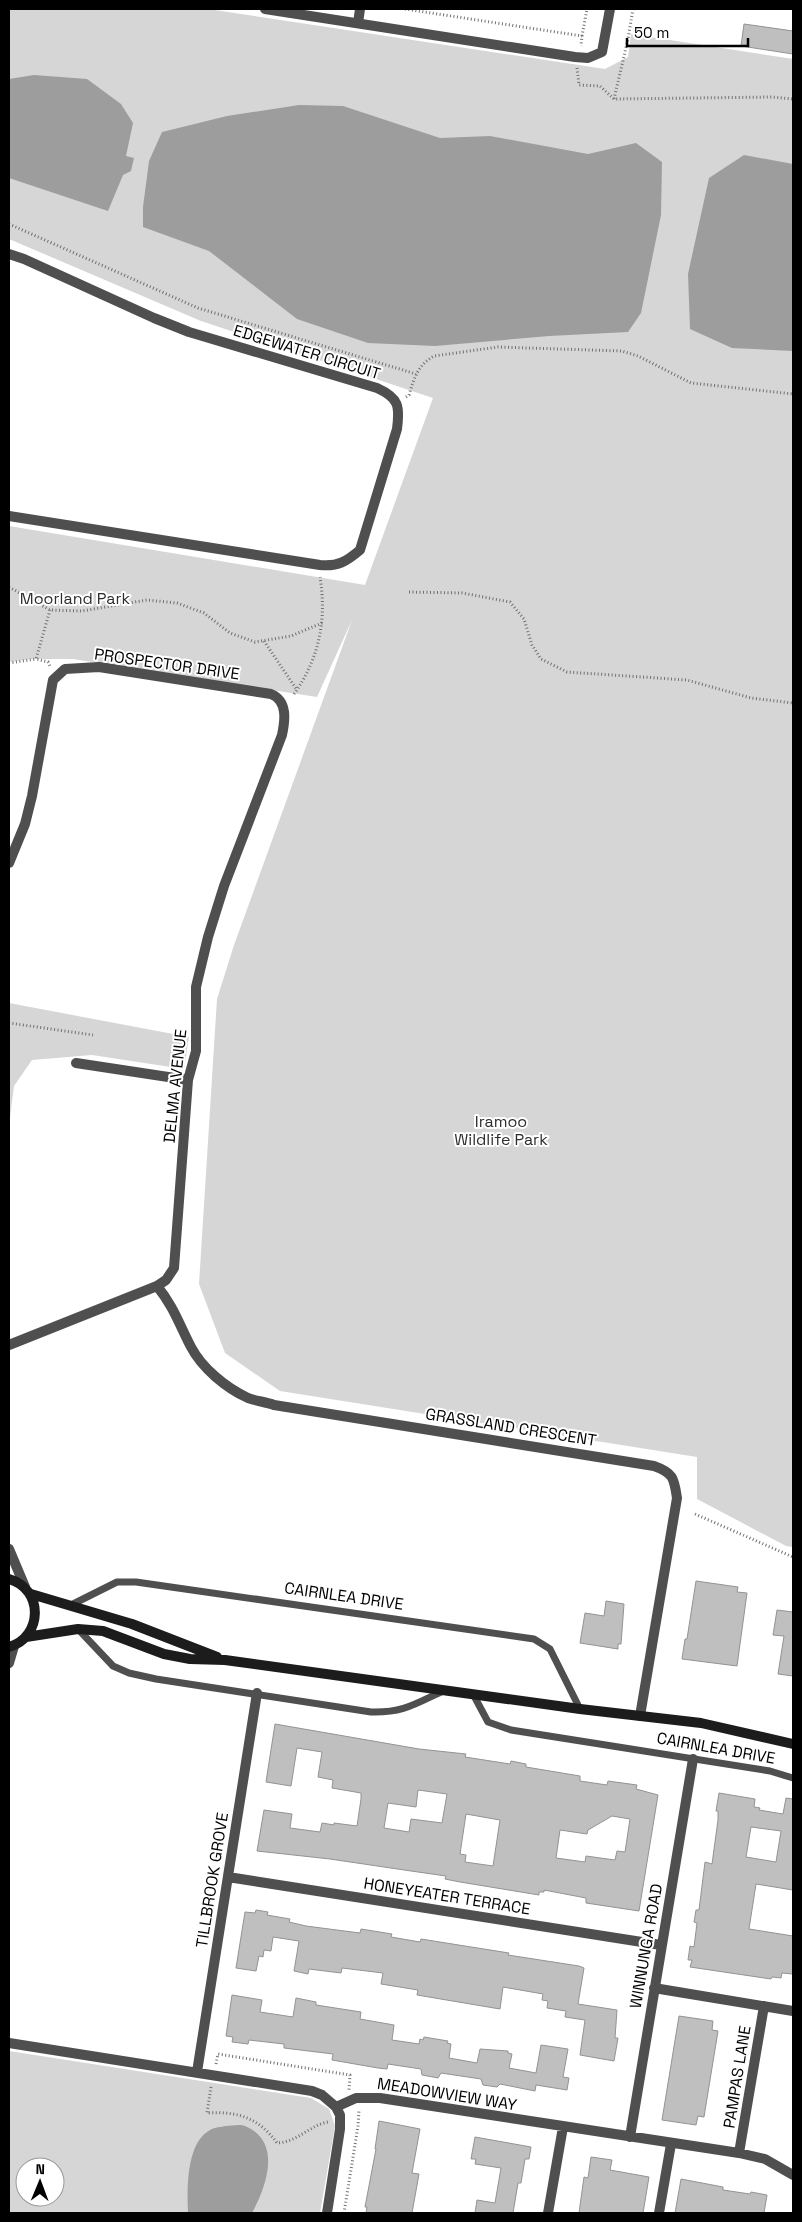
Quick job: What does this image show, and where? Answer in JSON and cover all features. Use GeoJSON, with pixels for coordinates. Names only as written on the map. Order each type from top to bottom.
{"type":"FeatureCollection","features":[{"type":"Feature","properties":{"kind":"street"},"geometry":{"type":"LineString","coordinates":[[265,9],[588,58],[602,52],[610,9]]}},
{"type":"Feature","properties":{"kind":"street"},"geometry":{"type":"LineString","coordinates":[[358,23],[360,9]]}},
{"type":"Feature","properties":{"kind":"street","name":"EDGEWATER CIRCUIT"},"geometry":{"type":"LineString","coordinates":[[9,254],[189,332],[377,388],[395,400],[399,414],[397,429],[360,550],[345,563],[320,565],[9,516]]}},
{"type":"Feature","properties":{"kind":"street","name":"PROSPECTOR DRIVE"},"geometry":{"type":"LineString","coordinates":[[9,863],[25,824],[32,796],[52,680],[65,668],[99,667],[271,694],[278,697],[284,708]]}},
{"type":"Feature","properties":{"kind":"street","name":"DELMA AVENUE"},"geometry":{"type":"LineString","coordinates":[[9,1345],[157,1286],[166,1280],[174,1268],[188,1080],[196,1051],[196,987],[208,937],[224,886],[282,735],[285,720],[284,708]]}},
{"type":"Feature","properties":{"kind":"street"},"geometry":{"type":"LineString","coordinates":[[76,1063],[188,1080]]}},
{"type":"Feature","properties":{"kind":"street","name":"GRASSLAND CRESCENT"},"geometry":{"type":"LineString","coordinates":[[157,1286],[175,1311],[192,1349],[207,1369],[227,1386],[248,1398],[284,1406],[654,1466],[667,1470],[675,1481],[677,1498],[640,1716]]}},
{"type":"Feature","properties":{"kind":"street"},"geometry":{"type":"LineString","coordinates":[[9,1549],[35,1605],[36,1616],[33,1628],[26,1637],[12,1647],[9,1663]]}},
{"type":"Feature","properties":{"kind":"street","name":"CAIRNLEA DRIVE"},"geometry":{"type":"LineString","coordinates":[[9,1579],[28,1591],[69,1607],[132,1624],[225,1660]]}},
{"type":"Feature","properties":{"kind":"street","name":"CAIRNLEA DRIVE"},"geometry":{"type":"LineString","coordinates":[[26,1637],[78,1629],[103,1631],[164,1654],[190,1659],[225,1660],[580,1709],[701,1723],[793,1744]]}},
{"type":"Feature","properties":{"kind":"street","name":"TILLBROOK GROVE"},"geometry":{"type":"LineString","coordinates":[[197,2072],[257,1693]]}},
{"type":"Feature","properties":{"kind":"street","name":"WINNUNGA ROAD"},"geometry":{"type":"LineString","coordinates":[[630,2137],[694,1759]]}},
{"type":"Feature","properties":{"kind":"street","name":"HONEYEATER TERRACE"},"geometry":{"type":"LineString","coordinates":[[228,1877],[661,1945]]}},
{"type":"Feature","properties":{"kind":"street"},"geometry":{"type":"LineString","coordinates":[[654,1988],[793,2011]]}},
{"type":"Feature","properties":{"kind":"street","name":"PAMPAS LANE"},"geometry":{"type":"LineString","coordinates":[[739,2153],[764,2006]]}},
{"type":"Feature","properties":{"kind":"street"},"geometry":{"type":"LineString","coordinates":[[9,2043],[197,2072],[322,2095],[336,2107],[340,2115],[340,2129],[327,2213]]}},
{"type":"Feature","properties":{"kind":"street","name":"MEADOWVIEW WAY"},"geometry":{"type":"LineString","coordinates":[[336,2107],[356,2098],[380,2098],[739,2153],[765,2159],[793,2175]]}},
{"type":"Feature","properties":{"kind":"street"},"geometry":{"type":"LineString","coordinates":[[548,2213],[563,2127]]}},
{"type":"Feature","properties":{"kind":"street"},"geometry":{"type":"LineString","coordinates":[[659,2213],[671,2144]]}},
{"type":"Feature","properties":{"kind":"lane","name":"CAIRNLEA DRIVE"},"geometry":{"type":"LineString","coordinates":[[69,1607],[117,1582],[136,1582],[534,1639],[550,1649],[580,1709]]}},
{"type":"Feature","properties":{"kind":"lane"},"geometry":{"type":"LineString","coordinates":[[78,1629],[113,1666],[129,1673],[188,1684],[257,1693],[371,1712],[393,1712],[408,1708],[443,1690]]}},
{"type":"Feature","properties":{"kind":"lane","name":"CAIRNLEA DRIVE"},"geometry":{"type":"LineString","coordinates":[[473,1694],[488,1722],[511,1730],[770,1771],[793,1778]]}},
{"type":"Feature","properties":{"kind":"path"},"geometry":{"type":"LineString","coordinates":[[405,9],[582,36]]}},
{"type":"Feature","properties":{"kind":"path"},"geometry":{"type":"LineString","coordinates":[[587,9],[581,47],[575,57],[579,85],[600,86],[605,88],[614,99]]}},
{"type":"Feature","properties":{"kind":"path"},"geometry":{"type":"LineString","coordinates":[[614,99],[633,9]]}},
{"type":"Feature","properties":{"kind":"path"},"geometry":{"type":"LineString","coordinates":[[614,99],[772,97],[793,99]]}},
{"type":"Feature","properties":{"kind":"path"},"geometry":{"type":"LineString","coordinates":[[9,224],[198,308],[416,374]]}},
{"type":"Feature","properties":{"kind":"path"},"geometry":{"type":"LineString","coordinates":[[407,396],[416,374],[425,361],[434,356],[498,347],[622,351],[638,356],[691,383],[793,394]]}},
{"type":"Feature","properties":{"kind":"path"},"geometry":{"type":"LineString","coordinates":[[294,694],[309,672],[318,648],[322,623],[323,594],[320,574]]}},
{"type":"Feature","properties":{"kind":"path"},"geometry":{"type":"LineString","coordinates":[[9,586],[50,610],[82,612],[147,600],[177,603],[204,613],[230,633],[255,642],[292,636],[322,623]]}},
{"type":"Feature","properties":{"kind":"path"},"geometry":{"type":"LineString","coordinates":[[409,592],[462,593],[510,602],[524,619],[532,645],[541,659],[568,672],[687,680],[751,698],[793,703]]}},
{"type":"Feature","properties":{"kind":"path"},"geometry":{"type":"LineString","coordinates":[[36,659],[41,635],[48,621],[50,610]]}},
{"type":"Feature","properties":{"kind":"path"},"geometry":{"type":"LineString","coordinates":[[263,641],[297,690]]}},
{"type":"Feature","properties":{"kind":"path"},"geometry":{"type":"LineString","coordinates":[[9,663],[36,659],[48,662],[50,666]]}},
{"type":"Feature","properties":{"kind":"path"},"geometry":{"type":"LineString","coordinates":[[9,1023],[93,1035]]}},
{"type":"Feature","properties":{"kind":"path"},"geometry":{"type":"LineString","coordinates":[[695,1514],[793,1556]]}},
{"type":"Feature","properties":{"kind":"path"},"geometry":{"type":"LineString","coordinates":[[344,2213],[358,2126]]}},
{"type":"Feature","properties":{"kind":"green space","name":"Iramoo Wildlife Park"},"geometry":{"type":"Polygon","coordinates":[[[9,9],[208,9],[605,69],[628,57],[631,34],[793,59],[793,1547],[786,1546],[697,1499],[697,1457],[280,1391],[225,1353],[199,1284],[217,999],[234,945],[352,620],[317,697],[73,659],[30,659],[9,662],[9,526],[365,585],[433,398],[201,321],[9,239],[9,9]]]}},
{"type":"Feature","properties":{"kind":"green space"},"geometry":{"type":"Polygon","coordinates":[[[9,1003],[189,1037],[184,1069],[92,1055],[32,1060],[14,1086],[9,1125],[9,1003]]]}},
{"type":"Feature","properties":{"kind":"green space"},"geometry":{"type":"Polygon","coordinates":[[[9,2051],[311,2098],[329,2109],[335,2126],[320,2213],[9,2213],[9,2051]]]}},
{"type":"Feature","properties":{"kind":"shaded area"},"geometry":{"type":"Polygon","coordinates":[[[34,75],[87,79],[121,104],[133,123],[126,156],[134,158],[131,171],[123,175],[108,211],[9,178],[9,79],[34,75]]]}},
{"type":"Feature","properties":{"kind":"shaded area"},"geometry":{"type":"Polygon","coordinates":[[[299,105],[343,106],[440,138],[490,136],[588,154],[636,143],[662,162],[661,215],[641,313],[628,332],[549,336],[435,346],[368,343],[297,319],[209,251],[143,227],[143,207],[149,161],[162,132],[227,116],[299,105]]]}},
{"type":"Feature","properties":{"kind":"shaded area"},"geometry":{"type":"Polygon","coordinates":[[[744,155],[793,164],[793,351],[732,348],[690,329],[688,274],[709,178],[744,155]]]}},
{"type":"Feature","properties":{"kind":"shaded area"},"geometry":{"type":"Polygon","coordinates":[[[226,2126],[245,2126],[257,2133],[264,2143],[268,2154],[268,2166],[262,2191],[252,2213],[188,2213],[188,2180],[196,2145],[202,2136],[210,2130],[226,2126]]]}},
{"type":"Feature","properties":{"kind":"building"},"geometry":{"type":"Polygon","coordinates":[[[744,24],[793,31],[793,54],[741,46],[744,24]]]}},
{"type":"Feature","properties":{"kind":"building"},"geometry":{"type":"Polygon","coordinates":[[[696,1581],[738,1587],[737,1592],[747,1593],[737,1666],[682,1659],[696,1581]]]}},
{"type":"Feature","properties":{"kind":"building"},"geometry":{"type":"Polygon","coordinates":[[[606,1601],[624,1604],[621,1644],[618,1644],[618,1649],[580,1643],[585,1613],[604,1616],[606,1601]]]}},
{"type":"Feature","properties":{"kind":"building"},"geometry":{"type":"Polygon","coordinates":[[[777,1610],[793,1612],[793,1676],[778,1674],[784,1636],[773,1635],[777,1610]]]}},
{"type":"Feature","properties":{"kind":"building"},"geometry":{"type":"Polygon","coordinates":[[[275,1724],[419,1749],[466,1754],[465,1757],[510,1764],[511,1761],[526,1764],[526,1767],[580,1776],[580,1781],[607,1785],[608,1781],[637,1785],[636,1789],[658,1795],[639,1911],[586,1903],[586,1898],[544,1890],[544,1892],[539,1892],[539,1895],[445,1879],[446,1876],[330,1859],[257,1851],[264,1810],[292,1814],[290,1828],[320,1832],[322,1823],[357,1826],[361,1799],[361,1793],[332,1788],[333,1780],[318,1777],[322,1752],[297,1748],[291,1786],[266,1782],[275,1724]],[[418,1790],[416,1807],[388,1803],[384,1828],[409,1832],[411,1819],[442,1823],[447,1794],[418,1790]],[[466,1814],[460,1854],[466,1855],[465,1862],[493,1866],[500,1820],[466,1814]],[[612,1816],[588,1830],[587,1834],[560,1830],[556,1858],[585,1862],[586,1856],[615,1860],[617,1851],[625,1852],[630,1819],[612,1816]]]}},
{"type":"Feature","properties":{"kind":"building"},"geometry":{"type":"Polygon","coordinates":[[[719,1793],[755,1799],[754,1807],[760,1808],[759,1810],[783,1814],[786,1798],[793,1799],[793,1890],[756,1884],[749,1929],[793,1936],[793,1974],[782,1973],[781,1978],[772,1977],[771,1979],[690,1967],[692,1960],[688,1960],[690,1946],[694,1947],[697,1923],[694,1922],[696,1910],[699,1910],[705,1862],[712,1864],[718,1820],[718,1811],[716,1811],[719,1793]],[[751,1827],[746,1857],[776,1862],[781,1831],[751,1827]]]}},
{"type":"Feature","properties":{"kind":"building"},"geometry":{"type":"Polygon","coordinates":[[[256,1910],[268,1912],[267,1915],[290,1919],[289,1922],[306,1926],[360,1933],[361,1929],[392,1934],[391,1937],[420,1942],[421,1939],[509,1953],[508,1955],[584,1968],[578,2004],[617,2010],[615,2038],[618,2038],[614,2061],[580,2055],[585,2020],[565,2017],[566,2011],[547,2008],[548,2001],[542,2000],[543,1994],[503,1987],[500,2009],[417,1995],[418,1990],[381,1984],[383,1973],[342,1968],[341,1973],[309,1969],[308,1974],[294,1971],[299,1941],[273,1937],[271,1951],[264,1950],[263,1957],[259,1956],[256,1971],[236,1968],[245,1912],[255,1913],[256,1910]]]}},
{"type":"Feature","properties":{"kind":"building"},"geometry":{"type":"Polygon","coordinates":[[[232,1995],[262,2000],[260,2012],[293,2017],[296,1998],[316,2002],[316,2005],[361,2012],[360,2019],[394,2025],[392,2040],[419,2044],[420,2039],[423,2040],[424,2037],[448,2041],[447,2043],[451,2044],[449,2058],[477,2063],[480,2049],[508,2051],[508,2053],[512,2054],[509,2068],[536,2073],[541,2045],[568,2049],[563,2077],[569,2078],[567,2090],[536,2085],[535,2091],[500,2084],[497,2087],[483,2085],[481,2079],[441,2073],[438,2078],[422,2075],[421,2069],[388,2064],[387,2069],[332,2060],[333,2054],[284,2048],[284,2044],[249,2040],[248,2044],[232,2042],[233,2037],[226,2036],[232,1995]]]}},
{"type":"Feature","properties":{"kind":"building"},"geometry":{"type":"Polygon","coordinates":[[[679,2016],[713,2021],[712,2030],[718,2031],[704,2117],[698,2116],[696,2125],[662,2120],[679,2016]]]}},
{"type":"Feature","properties":{"kind":"building"},"geometry":{"type":"Polygon","coordinates":[[[379,2121],[420,2129],[412,2173],[419,2174],[412,2213],[366,2213],[367,2207],[365,2207],[376,2149],[379,2121]]]}},
{"type":"Feature","properties":{"kind":"building"},"geometry":{"type":"Polygon","coordinates":[[[475,2137],[531,2147],[529,2159],[525,2159],[521,2183],[518,2183],[513,2213],[475,2213],[477,2200],[495,2203],[501,2168],[475,2164],[476,2159],[471,2159],[475,2137]]]}},
{"type":"Feature","properties":{"kind":"building"},"geometry":{"type":"Polygon","coordinates":[[[591,2157],[612,2160],[610,2170],[649,2177],[643,2213],[579,2213],[584,2177],[588,2178],[591,2157]]]}},
{"type":"Feature","properties":{"kind":"building"},"geometry":{"type":"Polygon","coordinates":[[[681,2179],[723,2187],[723,2190],[767,2195],[764,2213],[675,2213],[681,2179]]]}},
{"type":"Feature","properties":{"kind":"park label","name":"Moorland Park"},"geometry":{"type":"Point","coordinates":[75,598]}}]}
